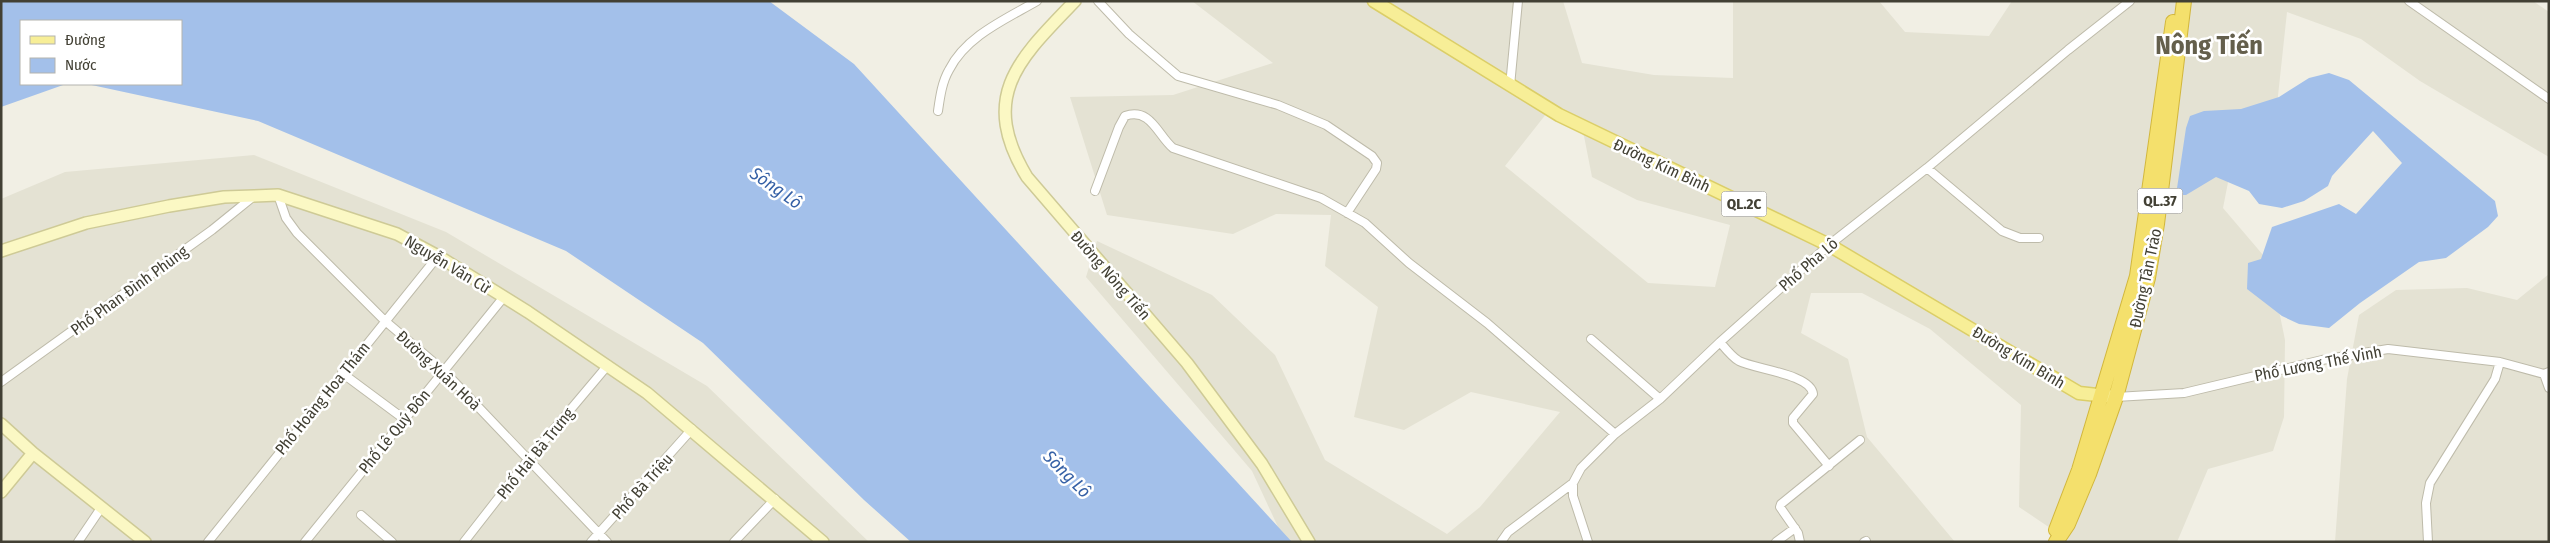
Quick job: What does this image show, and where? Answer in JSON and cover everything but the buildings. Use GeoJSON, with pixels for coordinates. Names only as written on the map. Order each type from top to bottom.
{"type":"FeatureCollection","features":[{"type":"Feature","properties":{"kind":"highway","name":"Đường Tân Trào"},"geometry":{"type":"LineString","coordinates":[[2056,542],[2068,524],[2089,474],[2137,276],[2176,1]]}},
{"type":"Feature","properties":{"kind":"highway","name":"Đường Tân Trào"},"geometry":{"type":"LineString","coordinates":[[2052,542],[2109,397],[2148,278],[2157,224],[2184,1]]}},
{"type":"Feature","properties":{"kind":"main road","name":"Đường Kim Bình"},"geometry":{"type":"LineString","coordinates":[[1374,1],[1510,86],[1574,123],[1829,245],[2079,393],[2109,397]]}},
{"type":"Feature","properties":{"kind":"street"},"geometry":{"type":"LineString","coordinates":[[938,111],[943,84],[949,68],[965,47],[985,32],[1037,1]]}},
{"type":"Feature","properties":{"kind":"street","name":"Đường Nông Tiến"},"geometry":{"type":"LineString","coordinates":[[1075,1],[1037,41],[1022,60],[1011,82],[1005,107],[1006,131],[1014,156],[1027,177],[1187,363],[1262,464],[1309,542]]}},
{"type":"Feature","properties":{"kind":"street"},"geometry":{"type":"LineString","coordinates":[[1098,1],[1129,34],[1178,76],[1278,106],[1326,125],[1372,156],[1377,163],[1376,169],[1347,213]]}},
{"type":"Feature","properties":{"kind":"street"},"geometry":{"type":"LineString","coordinates":[[1510,86],[1518,1]]}},
{"type":"Feature","properties":{"kind":"street","name":"Phố Pha Lô"},"geometry":{"type":"LineString","coordinates":[[1501,542],[1514,527],[1573,483],[1581,468],[1615,434],[1660,399],[1720,342],[1829,245],[1927,168],[2068,50],[2130,1]]}},
{"type":"Feature","properties":{"kind":"street"},"geometry":{"type":"LineString","coordinates":[[2409,1],[2549,98]]}},
{"type":"Feature","properties":{"kind":"street"},"geometry":{"type":"LineString","coordinates":[[1095,191],[1119,127],[1125,116],[1131,114],[1150,120],[1158,127],[1166,142],[1173,148],[1321,198],[1365,223],[1409,263],[1488,323],[1615,434]]}},
{"type":"Feature","properties":{"kind":"street"},"geometry":{"type":"LineString","coordinates":[[1927,168],[2002,231],[2020,238],[2039,238]]}},
{"type":"Feature","properties":{"kind":"street","name":"Nguyễn Văn Cừ"},"geometry":{"type":"LineString","coordinates":[[1,251],[86,223],[206,200],[254,196],[278,195],[396,234],[438,256],[608,365],[692,429],[824,542]]}},
{"type":"Feature","properties":{"kind":"street","name":"Đường Xuân Hoà"},"geometry":{"type":"LineString","coordinates":[[278,195],[286,218],[297,233],[384,320],[444,370],[606,542]]}},
{"type":"Feature","properties":{"kind":"street","name":"Phố Phan Đình Phùng"},"geometry":{"type":"LineString","coordinates":[[1,382],[212,230],[254,196]]}},
{"type":"Feature","properties":{"kind":"street","name":"Phố Hoàng Hoa Thám"},"geometry":{"type":"LineString","coordinates":[[208,542],[384,320],[438,256]]}},
{"type":"Feature","properties":{"kind":"street","name":"Phố Lê Quý Đôn"},"geometry":{"type":"LineString","coordinates":[[304,542],[503,298]]}},
{"type":"Feature","properties":{"kind":"street"},"geometry":{"type":"LineString","coordinates":[[1591,339],[1660,399]]}},
{"type":"Feature","properties":{"kind":"street"},"geometry":{"type":"LineString","coordinates":[[1720,342],[1738,361],[1788,375],[1805,383],[1812,390],[1813,394],[1794,418],[1793,423],[1829,466]]}},
{"type":"Feature","properties":{"kind":"street","name":"Phố Lương Thế Vinh"},"geometry":{"type":"LineString","coordinates":[[2109,397],[2184,393],[2322,360],[2388,349],[2500,362],[2546,373]]}},
{"type":"Feature","properties":{"kind":"street"},"geometry":{"type":"LineString","coordinates":[[2428,542],[2426,503],[2430,483],[2495,379],[2500,362]]}},
{"type":"Feature","properties":{"kind":"street","name":"Phố Hai Bà Trưng"},"geometry":{"type":"LineString","coordinates":[[464,542],[528,460],[608,365]]}},
{"type":"Feature","properties":{"kind":"street"},"geometry":{"type":"LineString","coordinates":[[342,373],[404,419]]}},
{"type":"Feature","properties":{"kind":"street"},"geometry":{"type":"LineString","coordinates":[[2546,373],[2549,388]]}},
{"type":"Feature","properties":{"kind":"street"},"geometry":{"type":"LineString","coordinates":[[1,424],[33,453],[145,542]]}},
{"type":"Feature","properties":{"kind":"street","name":"Phố Bà Triệu"},"geometry":{"type":"LineString","coordinates":[[591,542],[692,429]]}},
{"type":"Feature","properties":{"kind":"street"},"geometry":{"type":"LineString","coordinates":[[1800,542],[1795,528],[1780,506],[1860,440]]}},
{"type":"Feature","properties":{"kind":"street"},"geometry":{"type":"LineString","coordinates":[[1,492],[33,453]]}},
{"type":"Feature","properties":{"kind":"street"},"geometry":{"type":"LineString","coordinates":[[1573,483],[1573,496],[1588,542]]}},
{"type":"Feature","properties":{"kind":"street"},"geometry":{"type":"LineString","coordinates":[[734,542],[776,499]]}},
{"type":"Feature","properties":{"kind":"street"},"geometry":{"type":"LineString","coordinates":[[78,542],[101,508]]}},
{"type":"Feature","properties":{"kind":"street"},"geometry":{"type":"LineString","coordinates":[[361,515],[392,542]]}},
{"type":"Feature","properties":{"kind":"street"},"geometry":{"type":"LineString","coordinates":[[1776,542],[1795,528]]}},
{"type":"Feature","properties":{"kind":"shaded area"},"geometry":{"type":"Polygon","coordinates":[[[1192,1],[1563,1],[1582,63],[1654,75],[1733,78],[1733,1],[1879,1],[1905,32],[1989,36],[2012,1],[2533,1],[2549,12],[2549,157],[2420,81],[2361,39],[2287,12],[2277,105],[2238,131],[2223,208],[2269,262],[2285,340],[2284,417],[2273,451],[2208,469],[2177,542],[2071,542],[2019,507],[2021,405],[1930,329],[1862,293],[1811,293],[1801,333],[1848,359],[1867,437],[1955,542],[1285,542],[1252,471],[1086,277],[1097,241],[1212,295],[1275,355],[1325,460],[1447,534],[1480,507],[1560,412],[1471,392],[1404,430],[1354,417],[1378,307],[1325,266],[1331,215],[1276,214],[1233,234],[1107,215],[1070,97],[1173,95],[1273,63],[1192,1]],[[1554,104],[1505,166],[1648,283],[1715,287],[1730,225],[1637,200],[1592,177],[1584,136],[1554,104]]]}},
{"type":"Feature","properties":{"kind":"shaded area"},"geometry":{"type":"Polygon","coordinates":[[[254,155],[446,232],[707,386],[869,542],[1,542],[1,199],[65,172],[254,155]]]}},
{"type":"Feature","properties":{"kind":"shaded area"},"geometry":{"type":"Polygon","coordinates":[[[2549,274],[2549,542],[2335,542],[2347,379],[2359,315],[2396,290],[2467,288],[2517,300],[2549,274]]]}},
{"type":"Feature","properties":{"kind":"water","name":"Sông Lô"},"geometry":{"type":"Polygon","coordinates":[[[1,1],[769,1],[854,64],[1292,542],[911,542],[864,500],[703,343],[566,251],[258,121],[92,85],[182,85],[182,20],[20,20],[20,85],[63,85],[1,107],[1,1]]]}},
{"type":"Feature","properties":{"kind":"water"},"geometry":{"type":"Polygon","coordinates":[[[2329,73],[2349,80],[2495,201],[2498,216],[2488,227],[2446,258],[2419,262],[2360,303],[2329,328],[2299,324],[2282,316],[2247,289],[2248,263],[2261,259],[2272,227],[2339,204],[2356,214],[2402,163],[2373,131],[2332,176],[2328,186],[2304,201],[2282,208],[2259,204],[2249,191],[2216,177],[2186,195],[2176,195],[2186,128],[2190,116],[2204,111],[2241,109],[2279,97],[2309,78],[2329,73]]]}},
{"type":"Feature","properties":{"kind":"district","name":"Nông Tiến"},"geometry":{"type":"Point","coordinates":[2209,45]}}]}
